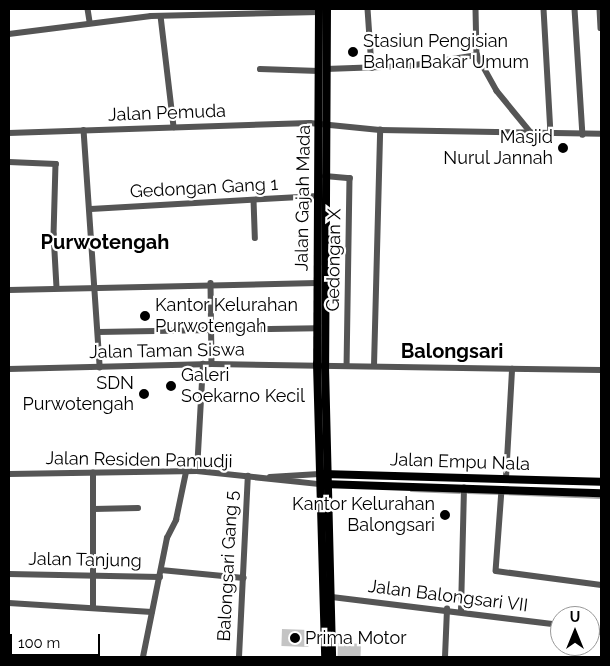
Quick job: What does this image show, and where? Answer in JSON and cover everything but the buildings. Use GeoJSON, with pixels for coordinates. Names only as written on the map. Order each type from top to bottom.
{"type":"FeatureCollection","features":[{"type":"Feature","properties":{"kind":"main road","name":"Jalan Gajah Mada"},"geometry":{"type":"LineString","coordinates":[[322,10],[322,126],[325,176],[321,365],[322,474],[332,597],[332,657]]}},
{"type":"Feature","properties":{"kind":"main road","name":"Jalan Gajah Mada"},"geometry":{"type":"LineString","coordinates":[[321,365],[317,328],[317,282],[318,196],[322,126]]}},
{"type":"Feature","properties":{"kind":"main road","name":"Jalan Empu Nala"},"geometry":{"type":"LineString","coordinates":[[322,474],[601,482]]}},
{"type":"Feature","properties":{"kind":"main road"},"geometry":{"type":"LineString","coordinates":[[536,491],[537,479]]}},
{"type":"Feature","properties":{"kind":"main road","name":"Jalan Gajah Mada"},"geometry":{"type":"LineString","coordinates":[[323,484],[325,657]]}},
{"type":"Feature","properties":{"kind":"main road","name":"Jalan Empu Nala"},"geometry":{"type":"LineString","coordinates":[[323,484],[601,493]]}},
{"type":"Feature","properties":{"kind":"street"},"geometry":{"type":"LineString","coordinates":[[88,9],[90,22]]}},
{"type":"Feature","properties":{"kind":"street"},"geometry":{"type":"LineString","coordinates":[[149,9],[151,16]]}},
{"type":"Feature","properties":{"kind":"street"},"geometry":{"type":"LineString","coordinates":[[368,9],[372,68]]}},
{"type":"Feature","properties":{"kind":"street"},"geometry":{"type":"LineString","coordinates":[[476,9],[477,55],[497,91],[533,135]]}},
{"type":"Feature","properties":{"kind":"street"},"geometry":{"type":"LineString","coordinates":[[544,9],[551,135]]}},
{"type":"Feature","properties":{"kind":"street"},"geometry":{"type":"LineString","coordinates":[[575,9],[583,135]]}},
{"type":"Feature","properties":{"kind":"street"},"geometry":{"type":"LineString","coordinates":[[600,9],[601,28]]}},
{"type":"Feature","properties":{"kind":"street"},"geometry":{"type":"LineString","coordinates":[[9,34],[90,22],[151,16],[322,10]]}},
{"type":"Feature","properties":{"kind":"street"},"geometry":{"type":"LineString","coordinates":[[161,16],[174,127]]}},
{"type":"Feature","properties":{"kind":"street"},"geometry":{"type":"LineString","coordinates":[[260,70],[372,68],[443,63],[477,55]]}},
{"type":"Feature","properties":{"kind":"street","name":"Jalan Pemuda"},"geometry":{"type":"LineString","coordinates":[[9,133],[174,127],[322,126],[380,130],[533,135],[601,134]]}},
{"type":"Feature","properties":{"kind":"street"},"geometry":{"type":"LineString","coordinates":[[84,130],[91,209],[100,367]]}},
{"type":"Feature","properties":{"kind":"street"},"geometry":{"type":"LineString","coordinates":[[374,366],[380,130]]}},
{"type":"Feature","properties":{"kind":"street"},"geometry":{"type":"LineString","coordinates":[[9,162],[56,164],[54,234],[57,287]]}},
{"type":"Feature","properties":{"kind":"street","name":"Gedongan X"},"geometry":{"type":"LineString","coordinates":[[325,176],[350,178],[347,366]]}},
{"type":"Feature","properties":{"kind":"street","name":"Gedongan Gang 1"},"geometry":{"type":"LineString","coordinates":[[91,209],[318,196]]}},
{"type":"Feature","properties":{"kind":"street"},"geometry":{"type":"LineString","coordinates":[[254,200],[255,238]]}},
{"type":"Feature","properties":{"kind":"street"},"geometry":{"type":"LineString","coordinates":[[9,290],[57,287],[317,282]]}},
{"type":"Feature","properties":{"kind":"street"},"geometry":{"type":"LineString","coordinates":[[211,283],[212,364]]}},
{"type":"Feature","properties":{"kind":"street"},"geometry":{"type":"LineString","coordinates":[[98,332],[317,328]]}},
{"type":"Feature","properties":{"kind":"street"},"geometry":{"type":"LineString","coordinates":[[198,471],[203,364]]}},
{"type":"Feature","properties":{"kind":"street","name":"Jalan Taman Siswa"},"geometry":{"type":"LineString","coordinates":[[9,369],[212,364],[601,370]]}},
{"type":"Feature","properties":{"kind":"street"},"geometry":{"type":"LineString","coordinates":[[506,478],[512,369]]}},
{"type":"Feature","properties":{"kind":"street","name":"Jalan Residen Pamudji"},"geometry":{"type":"LineString","coordinates":[[9,474],[198,471],[323,484]]}},
{"type":"Feature","properties":{"kind":"street"},"geometry":{"type":"LineString","coordinates":[[143,657],[160,573],[186,472]]}},
{"type":"Feature","properties":{"kind":"street"},"geometry":{"type":"LineString","coordinates":[[93,473],[93,608]]}},
{"type":"Feature","properties":{"kind":"street","name":"Jalan Residen Pamudji"},"geometry":{"type":"LineString","coordinates":[[268,477],[322,474]]}},
{"type":"Feature","properties":{"kind":"street","name":"Balongsari Gang 5"},"geometry":{"type":"LineString","coordinates":[[239,657],[248,476]]}},
{"type":"Feature","properties":{"kind":"street"},"geometry":{"type":"LineString","coordinates":[[461,611],[464,488]]}},
{"type":"Feature","properties":{"kind":"street"},"geometry":{"type":"LineString","coordinates":[[501,491],[496,571],[601,585]]}},
{"type":"Feature","properties":{"kind":"street"},"geometry":{"type":"LineString","coordinates":[[94,509],[138,508]]}},
{"type":"Feature","properties":{"kind":"street","name":"Jalan Tanjung"},"geometry":{"type":"LineString","coordinates":[[9,574],[93,575],[160,573],[244,578]]}},
{"type":"Feature","properties":{"kind":"street","name":"Jalan Balongsari VII"},"geometry":{"type":"LineString","coordinates":[[332,597],[447,609],[550,624]]}},
{"type":"Feature","properties":{"kind":"street"},"geometry":{"type":"LineString","coordinates":[[9,604],[152,612]]}},
{"type":"Feature","properties":{"kind":"street"},"geometry":{"type":"LineString","coordinates":[[445,657],[447,609]]}},
{"type":"Feature","properties":{"kind":"waterway"},"geometry":{"type":"LineString","coordinates":[[411,491],[460,493]]}},
{"type":"Feature","properties":{"kind":"waterway"},"geometry":{"type":"LineString","coordinates":[[468,493],[500,494]]}},
{"type":"Feature","properties":{"kind":"waterway"},"geometry":{"type":"LineString","coordinates":[[504,494],[601,498]]}},
{"type":"Feature","properties":{"kind":"place","name":"Stasiun Pengisian Bahan Bakar Umum"},"geometry":{"type":"Point","coordinates":[353,52]}},
{"type":"Feature","properties":{"kind":"place","name":"Masjid Nurul Jannah"},"geometry":{"type":"Point","coordinates":[563,148]}},
{"type":"Feature","properties":{"kind":"place","name":"Kantor Kelurahan Purwotengah"},"geometry":{"type":"Point","coordinates":[145,316]}},
{"type":"Feature","properties":{"kind":"place","name":"Galeri Soekarno Kecil"},"geometry":{"type":"Point","coordinates":[171,386]}},
{"type":"Feature","properties":{"kind":"place","name":"SDN Purwotengah"},"geometry":{"type":"Point","coordinates":[144,394]}},
{"type":"Feature","properties":{"kind":"place","name":"Kantor Kelurahan Balongsari"},"geometry":{"type":"Point","coordinates":[445,515]}},
{"type":"Feature","properties":{"kind":"place","name":"Prima Motor"},"geometry":{"type":"Point","coordinates":[295,638]}},
{"type":"Feature","properties":{"kind":"district","name":"Purwotengah"},"geometry":{"type":"Point","coordinates":[105,242]}},
{"type":"Feature","properties":{"kind":"district","name":"Balongsari"},"geometry":{"type":"Point","coordinates":[452,351]}}]}
